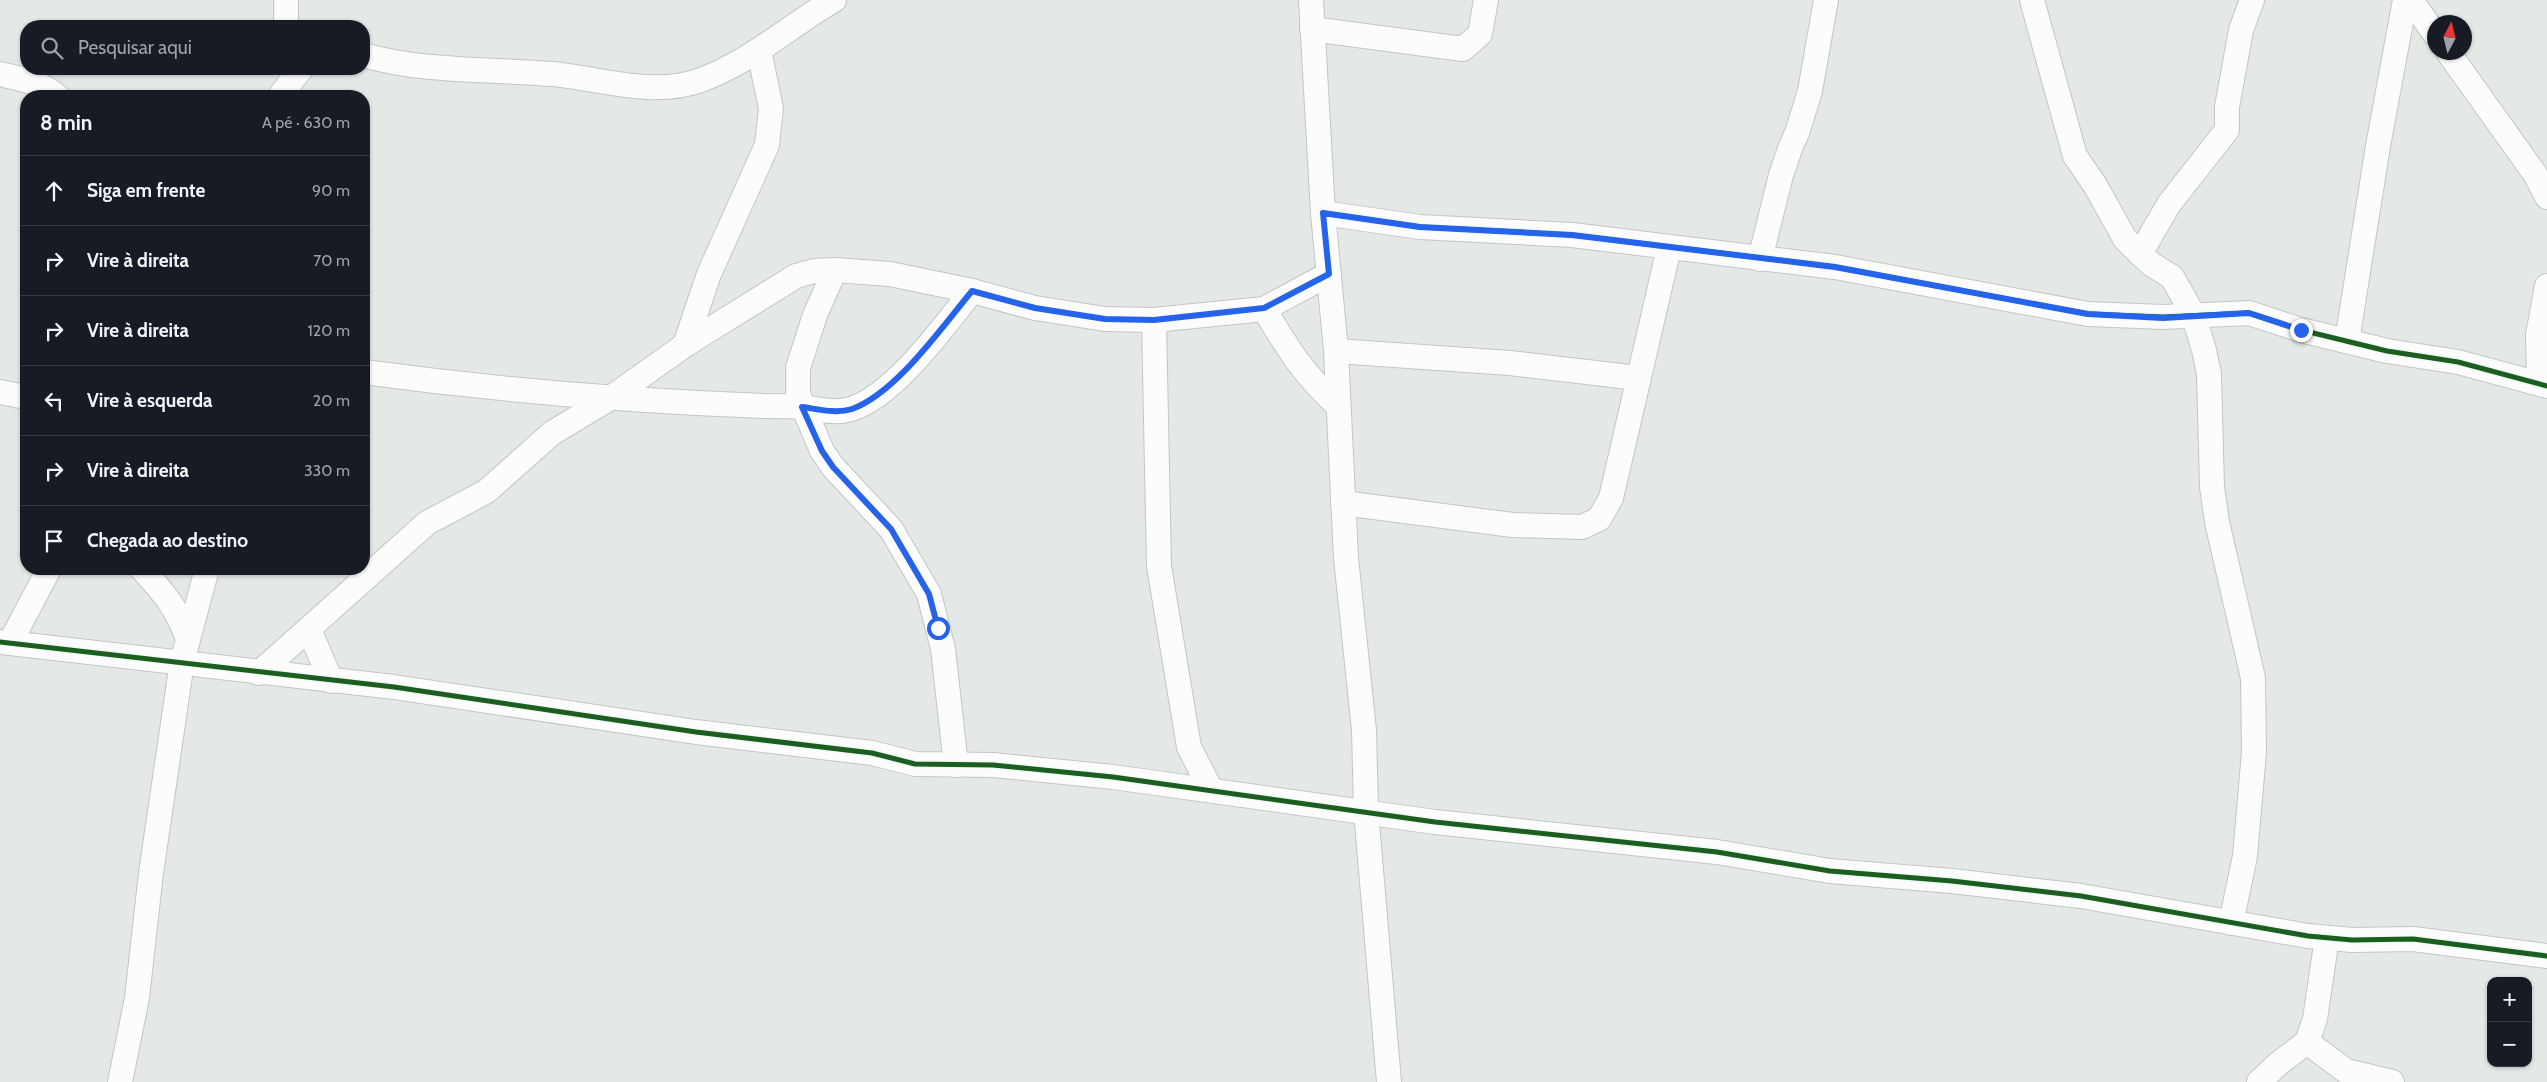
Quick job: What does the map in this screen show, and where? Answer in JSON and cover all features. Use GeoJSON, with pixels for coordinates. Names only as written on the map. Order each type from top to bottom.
{"type":"FeatureCollection","features":[{"type":"Feature","properties":{"kind":"street"},"geometry":{"type":"LineString","coordinates":[[286,0],[286,20]]}},
{"type":"Feature","properties":{"kind":"street"},"geometry":{"type":"LineString","coordinates":[[370,57],[412,64],[554,74],[640,86],[671,87],[697,81],[759,51],[834,0]]}},
{"type":"Feature","properties":{"kind":"street"},"geometry":{"type":"LineString","coordinates":[[1311,0],[1323,213],[1336,351],[1337,404],[1351,620],[1364,730],[1366,811],[1390,1082]]}},
{"type":"Feature","properties":{"kind":"street"},"geometry":{"type":"LineString","coordinates":[[1312,29],[1463,49],[1480,34],[1486,0]]}},
{"type":"Feature","properties":{"kind":"street"},"geometry":{"type":"LineString","coordinates":[[1760,259],[1781,175],[1810,91],[1826,0]]}},
{"type":"Feature","properties":{"kind":"street"},"geometry":{"type":"LineString","coordinates":[[2032,0],[2075,156],[2095,185],[2125,239],[2151,264],[2172,277],[2193,314],[2204,350],[2209,374],[2212,487],[2217,522],[2253,678],[2254,752],[2245,856],[2231,923]]}},
{"type":"Feature","properties":{"kind":"street"},"geometry":{"type":"LineString","coordinates":[[2140,254],[2169,204],[2227,130],[2227,107],[2241,30],[2252,0]]}},
{"type":"Feature","properties":{"kind":"street"},"geometry":{"type":"LineString","coordinates":[[2347,341],[2378,146],[2405,0]]}},
{"type":"Feature","properties":{"kind":"street"},"geometry":{"type":"LineString","coordinates":[[2411,0],[2427,23]]}},
{"type":"Feature","properties":{"kind":"street"},"geometry":{"type":"LineString","coordinates":[[685,345],[709,274],[767,145],[771,108],[759,51]]}},
{"type":"Feature","properties":{"kind":"street"},"geometry":{"type":"LineString","coordinates":[[2454,60],[2535,174],[2547,197]]}},
{"type":"Feature","properties":{"kind":"street"},"geometry":{"type":"LineString","coordinates":[[0,74],[32,82],[46,90]]}},
{"type":"Feature","properties":{"kind":"street"},"geometry":{"type":"LineString","coordinates":[[282,90],[283,75]]}},
{"type":"Feature","properties":{"kind":"street"},"geometry":{"type":"LineString","coordinates":[[285,90],[296,75]]}},
{"type":"Feature","properties":{"kind":"street"},"geometry":{"type":"LineString","coordinates":[[1323,213],[1420,227],[1572,235],[1835,267],[2088,314],[2163,318],[2193,314],[2249,313],[2387,351],[2458,362],[2543,384],[2538,335],[2547,286]]}},
{"type":"Feature","properties":{"kind":"street"},"geometry":{"type":"LineString","coordinates":[[1343,503],[1513,525],[1582,527],[1600,519],[1611,498],[1669,248]]}},
{"type":"Feature","properties":{"kind":"street"},"geometry":{"type":"LineString","coordinates":[[374,562],[427,523],[487,491],[545,438],[612,397],[685,345],[796,276],[814,271],[835,270],[890,274],[972,291],[1052,311],[1105,319],[1154,320],[1264,308],[1329,274]]}},
{"type":"Feature","properties":{"kind":"street"},"geometry":{"type":"LineString","coordinates":[[835,270],[815,316],[798,368],[798,394],[822,451],[833,467],[891,529],[929,594],[943,648],[956,765]]}},
{"type":"Feature","properties":{"kind":"street"},"geometry":{"type":"LineString","coordinates":[[370,373],[448,383],[673,402],[802,407],[834,411],[851,409],[885,388],[918,357],[972,291]]}},
{"type":"Feature","properties":{"kind":"street"},"geometry":{"type":"LineString","coordinates":[[1264,308],[1295,361],[1316,386],[1337,404]]}},
{"type":"Feature","properties":{"kind":"street"},"geometry":{"type":"LineString","coordinates":[[1154,320],[1159,566],[1189,747],[1211,790]]}},
{"type":"Feature","properties":{"kind":"street"},"geometry":{"type":"LineString","coordinates":[[1336,351],[1510,363],[1638,378]]}},
{"type":"Feature","properties":{"kind":"street"},"geometry":{"type":"LineString","coordinates":[[0,392],[20,397]]}},
{"type":"Feature","properties":{"kind":"street"},"geometry":{"type":"LineString","coordinates":[[45,575],[5,643],[394,687],[696,732],[872,753],[915,764],[1002,766],[1211,790],[1444,823],[1716,852],[1838,872],[1952,881],[2081,896],[2327,938],[2413,939],[2547,956]]}},
{"type":"Feature","properties":{"kind":"street"},"geometry":{"type":"LineString","coordinates":[[148,575],[166,594],[179,616],[188,639]]}},
{"type":"Feature","properties":{"kind":"street"},"geometry":{"type":"LineString","coordinates":[[120,1082],[137,998],[151,873],[182,662],[205,575]]}},
{"type":"Feature","properties":{"kind":"street"},"geometry":{"type":"LineString","coordinates":[[259,673],[309,629],[361,575]]}},
{"type":"Feature","properties":{"kind":"street"},"geometry":{"type":"LineString","coordinates":[[309,629],[331,681]]}},
{"type":"Feature","properties":{"kind":"street"},"geometry":{"type":"LineString","coordinates":[[2259,1082],[2278,1064],[2307,1042],[2315,1019],[2327,938]]}},
{"type":"Feature","properties":{"kind":"street"},"geometry":{"type":"LineString","coordinates":[[2307,1042],[2346,1071],[2392,1082]]}},
{"type":"Feature","properties":{"kind":"cycle path"},"geometry":{"type":"LineString","coordinates":[[1323,213],[1420,227],[1572,235],[1835,267],[2088,314],[2163,317],[2249,313],[2301,330],[2387,351],[2458,362],[2547,386]]}},
{"type":"Feature","properties":{"kind":"cycle path"},"geometry":{"type":"LineString","coordinates":[[0,642],[394,687],[696,732],[872,753],[915,764],[993,765],[1113,777],[1435,822],[1717,852],[1830,871],[1952,881],[2081,896],[2308,936],[2352,940],[2413,939],[2547,956]]}},
{"type":"Feature","properties":{"kind":"route"},"geometry":{"type":"LineString","coordinates":[[938,628],[929,594],[891,529],[833,467],[822,451],[802,407],[834,411],[851,409],[865,402],[885,388],[918,357],[972,291],[1035,308],[1105,319],[1154,320],[1194,314],[1264,308],[1329,274],[1323,213],[1420,227],[1572,235],[1835,267],[2088,314],[2163,318],[2193,314],[2249,313],[2301,330]]}}]}
